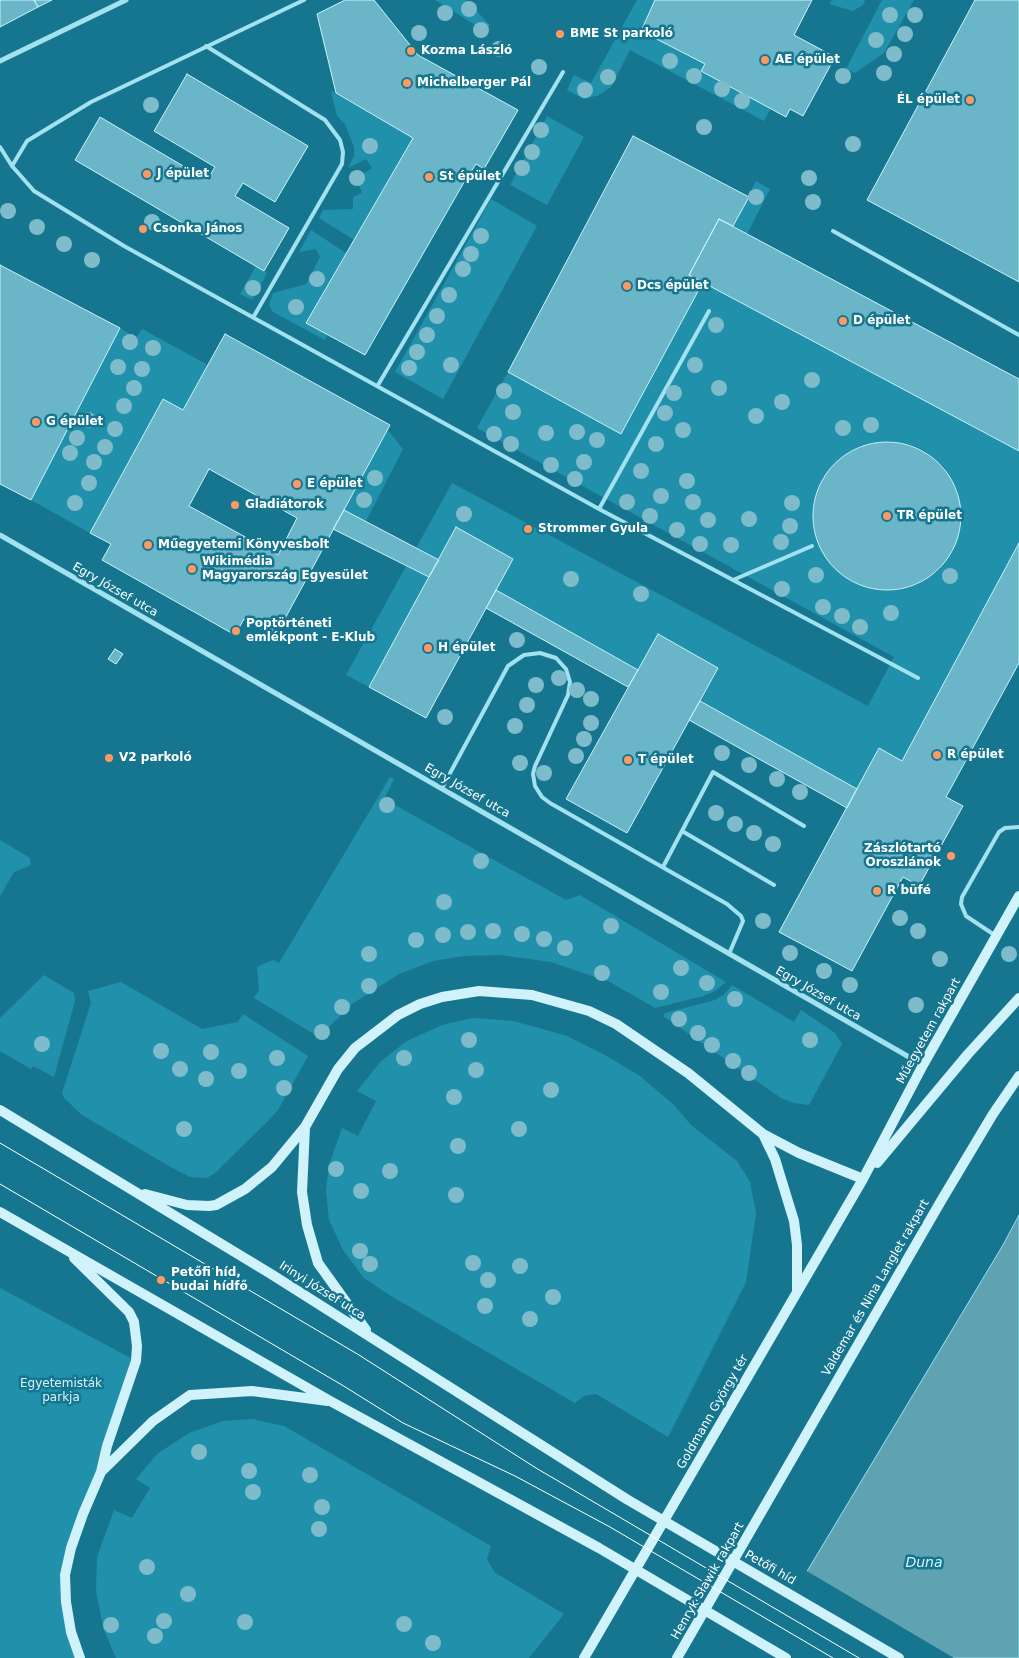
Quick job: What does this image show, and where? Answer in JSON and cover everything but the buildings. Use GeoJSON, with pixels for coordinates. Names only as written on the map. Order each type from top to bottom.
{"type":"FeatureCollection","features":[{"type":"Feature","properties":{"kind":"main road","name":"Műegyetem rakpart"},"geometry":{"type":"LineString","coordinates":[[863,1179],[923,1065],[1019,896]]}},
{"type":"Feature","properties":{"kind":"main road"},"geometry":{"type":"LineString","coordinates":[[132,1190],[187,1205],[216,1205],[246,1189],[272,1167],[304,1127],[338,1069],[355,1048],[378,1028],[420,1004],[442,997],[479,991],[532,994],[589,1011],[616,1024],[688,1073],[763,1134],[799,1153],[863,1179],[968,1054],[1019,998]]}},
{"type":"Feature","properties":{"kind":"main road","name":"Valdemar és Nina Langlet rakpart"},"geometry":{"type":"LineString","coordinates":[[760,1516],[941,1201],[1019,1076]]}},
{"type":"Feature","properties":{"kind":"main road","name":"Irinyi József utca"},"geometry":{"type":"LineString","coordinates":[[0,1110],[369,1335],[628,1500]]}},
{"type":"Feature","properties":{"kind":"main road"},"geometry":{"type":"LineString","coordinates":[[304,1127],[302,1192],[307,1225],[318,1263],[369,1335]]}},
{"type":"Feature","properties":{"kind":"main road"},"geometry":{"type":"LineString","coordinates":[[763,1134],[778,1167],[794,1221],[797,1245],[797,1293]]}},
{"type":"Feature","properties":{"kind":"main road","name":"Goldmann György tér"},"geometry":{"type":"LineString","coordinates":[[584,1658],[863,1179]]}},
{"type":"Feature","properties":{"kind":"main road"},"geometry":{"type":"LineString","coordinates":[[0,1212],[332,1402],[599,1548],[786,1658]]}},
{"type":"Feature","properties":{"kind":"main road"},"geometry":{"type":"LineString","coordinates":[[65,1248],[129,1312],[136,1332],[136,1361],[107,1446],[101,1472],[71,1548],[65,1575],[66,1602],[80,1658]]}},
{"type":"Feature","properties":{"kind":"main road"},"geometry":{"type":"LineString","coordinates":[[101,1472],[153,1421],[190,1395],[252,1391],[332,1402]]}},
{"type":"Feature","properties":{"kind":"main road","name":"Petőfi híd"},"geometry":{"type":"LineString","coordinates":[[628,1500],[899,1658]]}},
{"type":"Feature","properties":{"kind":"main road","name":"Henryk Sławik rakpart"},"geometry":{"type":"LineString","coordinates":[[677,1658],[760,1516]]}},
{"type":"Feature","properties":{"kind":"street"},"geometry":{"type":"LineString","coordinates":[[0,61],[126,0]]}},
{"type":"Feature","properties":{"kind":"street","name":"Egry József utca"},"geometry":{"type":"LineString","coordinates":[[0,535],[923,1065]]}},
{"type":"Feature","properties":{"kind":"lane"},"geometry":{"type":"LineString","coordinates":[[12,166],[28,141],[83,106],[304,0]]}},
{"type":"Feature","properties":{"kind":"lane"},"geometry":{"type":"LineString","coordinates":[[206,46],[325,120],[340,140],[342,164],[254,316]]}},
{"type":"Feature","properties":{"kind":"lane"},"geometry":{"type":"LineString","coordinates":[[378,385],[563,72]]}},
{"type":"Feature","properties":{"kind":"lane"},"geometry":{"type":"LineString","coordinates":[[0,147],[12,166],[34,191],[124,246],[254,316],[599,509],[918,678]]}},
{"type":"Feature","properties":{"kind":"lane"},"geometry":{"type":"LineString","coordinates":[[832,230],[1019,334]]}},
{"type":"Feature","properties":{"kind":"lane"},"geometry":{"type":"LineString","coordinates":[[599,509],[709,312]]}},
{"type":"Feature","properties":{"kind":"lane"},"geometry":{"type":"LineString","coordinates":[[733,580],[812,546]]}},
{"type":"Feature","properties":{"kind":"lane"},"geometry":{"type":"LineString","coordinates":[[442,788],[508,666],[524,655],[540,653],[556,658],[566,669],[570,682],[568,695],[535,766],[533,774],[535,786],[542,797],[550,803],[727,904],[741,916],[743,921],[729,954]]}},
{"type":"Feature","properties":{"kind":"lane"},"geometry":{"type":"LineString","coordinates":[[662,867],[713,772],[804,826]]}},
{"type":"Feature","properties":{"kind":"lane"},"geometry":{"type":"LineString","coordinates":[[997,936],[966,916],[961,904],[962,897],[999,832],[1005,828],[1019,827]]}},
{"type":"Feature","properties":{"kind":"lane"},"geometry":{"type":"LineString","coordinates":[[682,832],[774,885]]}},
{"type":"Feature","properties":{"kind":"green space"},"geometry":{"type":"Polygon","coordinates":[[[435,0],[466,0],[490,25],[485,31],[435,0]]]}},
{"type":"Feature","properties":{"kind":"green space"},"geometry":{"type":"Polygon","coordinates":[[[637,0],[655,0],[641,31],[705,64],[702,71],[771,108],[764,121],[630,50],[611,87],[599,95],[584,99],[567,90],[574,75],[591,83],[637,0]]]}},
{"type":"Feature","properties":{"kind":"green space"},"geometry":{"type":"Polygon","coordinates":[[[832,0],[865,0],[863,5],[853,11],[829,4],[832,0]]]}},
{"type":"Feature","properties":{"kind":"green space"},"geometry":{"type":"Polygon","coordinates":[[[882,0],[914,0],[884,53],[855,73],[846,69],[882,0]]]}},
{"type":"Feature","properties":{"kind":"green space"},"geometry":{"type":"Polygon","coordinates":[[[331,91],[413,138],[354,240],[319,218],[323,210],[353,209],[353,197],[362,193],[356,178],[372,168],[366,159],[348,168],[354,156],[354,147],[345,124],[337,116],[331,91]]]}},
{"type":"Feature","properties":{"kind":"green space"},"geometry":{"type":"Polygon","coordinates":[[[547,116],[584,137],[547,205],[510,185],[547,116]]]}},
{"type":"Feature","properties":{"kind":"green space"},"geometry":{"type":"Polygon","coordinates":[[[756,181],[770,189],[747,234],[733,226],[756,181]]]}},
{"type":"Feature","properties":{"kind":"green space"},"geometry":{"type":"Polygon","coordinates":[[[491,199],[537,226],[443,399],[395,372],[491,199]]]}},
{"type":"Feature","properties":{"kind":"green space"},"geometry":{"type":"Polygon","coordinates":[[[311,230],[346,253],[306,323],[327,335],[325,340],[273,312],[269,305],[273,293],[306,284],[320,257],[316,249],[299,252],[311,230]]]}},
{"type":"Feature","properties":{"kind":"green space"},"geometry":{"type":"Polygon","coordinates":[[[256,266],[267,273],[252,300],[240,294],[256,266]]]}},
{"type":"Feature","properties":{"kind":"green space"},"geometry":{"type":"Polygon","coordinates":[[[703,282],[1019,451],[1019,544],[902,761],[879,748],[857,789],[700,701],[718,668],[658,634],[638,670],[496,590],[513,559],[456,527],[369,687],[346,675],[452,483],[868,706],[894,657],[477,428],[508,372],[621,434],[703,282]],[[890,441],[861,446],[839,459],[822,479],[814,504],[813,517],[818,542],[824,554],[841,574],[863,586],[889,590],[915,585],[937,572],[953,552],[961,527],[962,514],[957,489],[944,467],[924,450],[911,445],[890,441]]]}},
{"type":"Feature","properties":{"kind":"green space"},"geometry":{"type":"Polygon","coordinates":[[[120,328],[136,338],[142,329],[208,365],[185,408],[90,533],[31,500],[120,328]]]}},
{"type":"Feature","properties":{"kind":"green space"},"geometry":{"type":"Polygon","coordinates":[[[387,429],[403,449],[366,521],[344,510],[387,429]]]}},
{"type":"Feature","properties":{"kind":"green space"},"geometry":{"type":"Polygon","coordinates":[[[390,777],[394,779],[384,799],[566,900],[580,895],[726,982],[715,991],[703,996],[655,1008],[610,982],[551,962],[500,955],[464,956],[433,961],[399,974],[352,1004],[319,1037],[254,998],[259,990],[257,967],[273,960],[279,963],[390,777]]]}},
{"type":"Feature","properties":{"kind":"green space"},"geometry":{"type":"Polygon","coordinates":[[[0,840],[30,858],[31,865],[14,872],[0,896],[0,840]]]}},
{"type":"Feature","properties":{"kind":"green space"},"geometry":{"type":"Polygon","coordinates":[[[44,975],[74,993],[75,1001],[54,1077],[33,1066],[31,1069],[0,1051],[0,1018],[44,975]]]}},
{"type":"Feature","properties":{"kind":"green space"},"geometry":{"type":"Polygon","coordinates":[[[121,982],[202,1029],[238,1022],[243,1014],[308,1056],[278,1110],[215,1173],[207,1178],[190,1177],[169,1166],[82,1115],[64,1098],[62,1093],[91,1003],[88,991],[121,982]]]}},
{"type":"Feature","properties":{"kind":"green space"},"geometry":{"type":"Polygon","coordinates":[[[732,985],[794,1022],[801,1010],[835,1033],[842,1044],[809,1105],[794,1103],[781,1098],[663,1016],[665,1013],[715,1000],[725,994],[732,985]]]}},
{"type":"Feature","properties":{"kind":"green space"},"geometry":{"type":"Polygon","coordinates":[[[473,1018],[514,1021],[567,1036],[603,1054],[640,1076],[674,1105],[691,1125],[737,1161],[750,1182],[756,1213],[746,1282],[668,1437],[596,1394],[584,1396],[575,1403],[391,1296],[364,1278],[343,1250],[329,1220],[326,1190],[329,1165],[342,1128],[358,1136],[376,1101],[357,1091],[381,1061],[407,1041],[442,1025],[473,1018]]]}},
{"type":"Feature","properties":{"kind":"green space","name":"Egyetemisták parkja"},"geometry":{"type":"Polygon","coordinates":[[[0,1288],[136,1361],[65,1575],[80,1658],[0,1658],[0,1288]]]}},
{"type":"Feature","properties":{"kind":"green space"},"geometry":{"type":"Polygon","coordinates":[[[252,1419],[284,1426],[491,1546],[487,1559],[494,1572],[564,1614],[529,1658],[116,1658],[104,1630],[96,1592],[97,1557],[114,1510],[132,1518],[150,1488],[136,1479],[157,1454],[189,1433],[223,1421],[252,1419]]]}},
{"type":"Feature","properties":{"kind":"water","name":"Duna"},"geometry":{"type":"Polygon","coordinates":[[[1019,1215],[1019,1658],[755,1658],[1003,1245],[1019,1215]]]}},
{"type":"Feature","properties":{"kind":"pier"},"geometry":{"type":"Polygon","coordinates":[[[805,1570],[954,1658],[753,1658],[805,1570]]]}},
{"type":"Feature","properties":{"kind":"tram line"},"geometry":{"type":"LineString","coordinates":[[0,1143],[359,1355],[536,1468],[859,1658]]}},
{"type":"Feature","properties":{"kind":"tram line"},"geometry":{"type":"LineString","coordinates":[[0,1184],[342,1385],[403,1423],[515,1476],[610,1527],[833,1658]]}},
{"type":"Feature","properties":{"kind":"place","name":"BME St parkoló"},"geometry":{"type":"Point","coordinates":[560,34]}},
{"type":"Feature","properties":{"kind":"place","name":"Kozma László"},"geometry":{"type":"Point","coordinates":[411,51]}},
{"type":"Feature","properties":{"kind":"place","name":"AE épület"},"geometry":{"type":"Point","coordinates":[765,60]}},
{"type":"Feature","properties":{"kind":"place","name":"Michelberger Pál"},"geometry":{"type":"Point","coordinates":[407,83]}},
{"type":"Feature","properties":{"kind":"place","name":"ÉL épület"},"geometry":{"type":"Point","coordinates":[970,100]}},
{"type":"Feature","properties":{"kind":"place","name":"J épület"},"geometry":{"type":"Point","coordinates":[147,174]}},
{"type":"Feature","properties":{"kind":"place","name":"St épület"},"geometry":{"type":"Point","coordinates":[429,177]}},
{"type":"Feature","properties":{"kind":"place","name":"Csonka János"},"geometry":{"type":"Point","coordinates":[143,229]}},
{"type":"Feature","properties":{"kind":"place","name":"Dcs épület"},"geometry":{"type":"Point","coordinates":[627,286]}},
{"type":"Feature","properties":{"kind":"place","name":"D épület"},"geometry":{"type":"Point","coordinates":[843,321]}},
{"type":"Feature","properties":{"kind":"place","name":"G épület"},"geometry":{"type":"Point","coordinates":[36,422]}},
{"type":"Feature","properties":{"kind":"place","name":"E épület"},"geometry":{"type":"Point","coordinates":[297,484]}},
{"type":"Feature","properties":{"kind":"place","name":"Gladiátorok"},"geometry":{"type":"Point","coordinates":[235,505]}},
{"type":"Feature","properties":{"kind":"place","name":"TR épület"},"geometry":{"type":"Point","coordinates":[887,516]}},
{"type":"Feature","properties":{"kind":"place","name":"Strommer Gyula"},"geometry":{"type":"Point","coordinates":[528,529]}},
{"type":"Feature","properties":{"kind":"place","name":"Műegyetemi Könyvesbolt"},"geometry":{"type":"Point","coordinates":[148,545]}},
{"type":"Feature","properties":{"kind":"place","name":"Wikimédia Magyarország Egyesület"},"geometry":{"type":"Point","coordinates":[192,569]}},
{"type":"Feature","properties":{"kind":"place","name":"Poptörténeti emlékpont - E-Klub"},"geometry":{"type":"Point","coordinates":[236,631]}},
{"type":"Feature","properties":{"kind":"place","name":"H épület"},"geometry":{"type":"Point","coordinates":[428,648]}},
{"type":"Feature","properties":{"kind":"place","name":"R épület"},"geometry":{"type":"Point","coordinates":[937,755]}},
{"type":"Feature","properties":{"kind":"place","name":"V2 parkoló"},"geometry":{"type":"Point","coordinates":[109,758]}},
{"type":"Feature","properties":{"kind":"place","name":"T épület"},"geometry":{"type":"Point","coordinates":[628,760]}},
{"type":"Feature","properties":{"kind":"place","name":"Zászlótartó Oroszlánok"},"geometry":{"type":"Point","coordinates":[951,856]}},
{"type":"Feature","properties":{"kind":"place","name":"R büfé"},"geometry":{"type":"Point","coordinates":[877,891]}},
{"type":"Feature","properties":{"kind":"place","name":"Petőfi híd, budai hídfő"},"geometry":{"type":"Point","coordinates":[161,1280]}}]}
